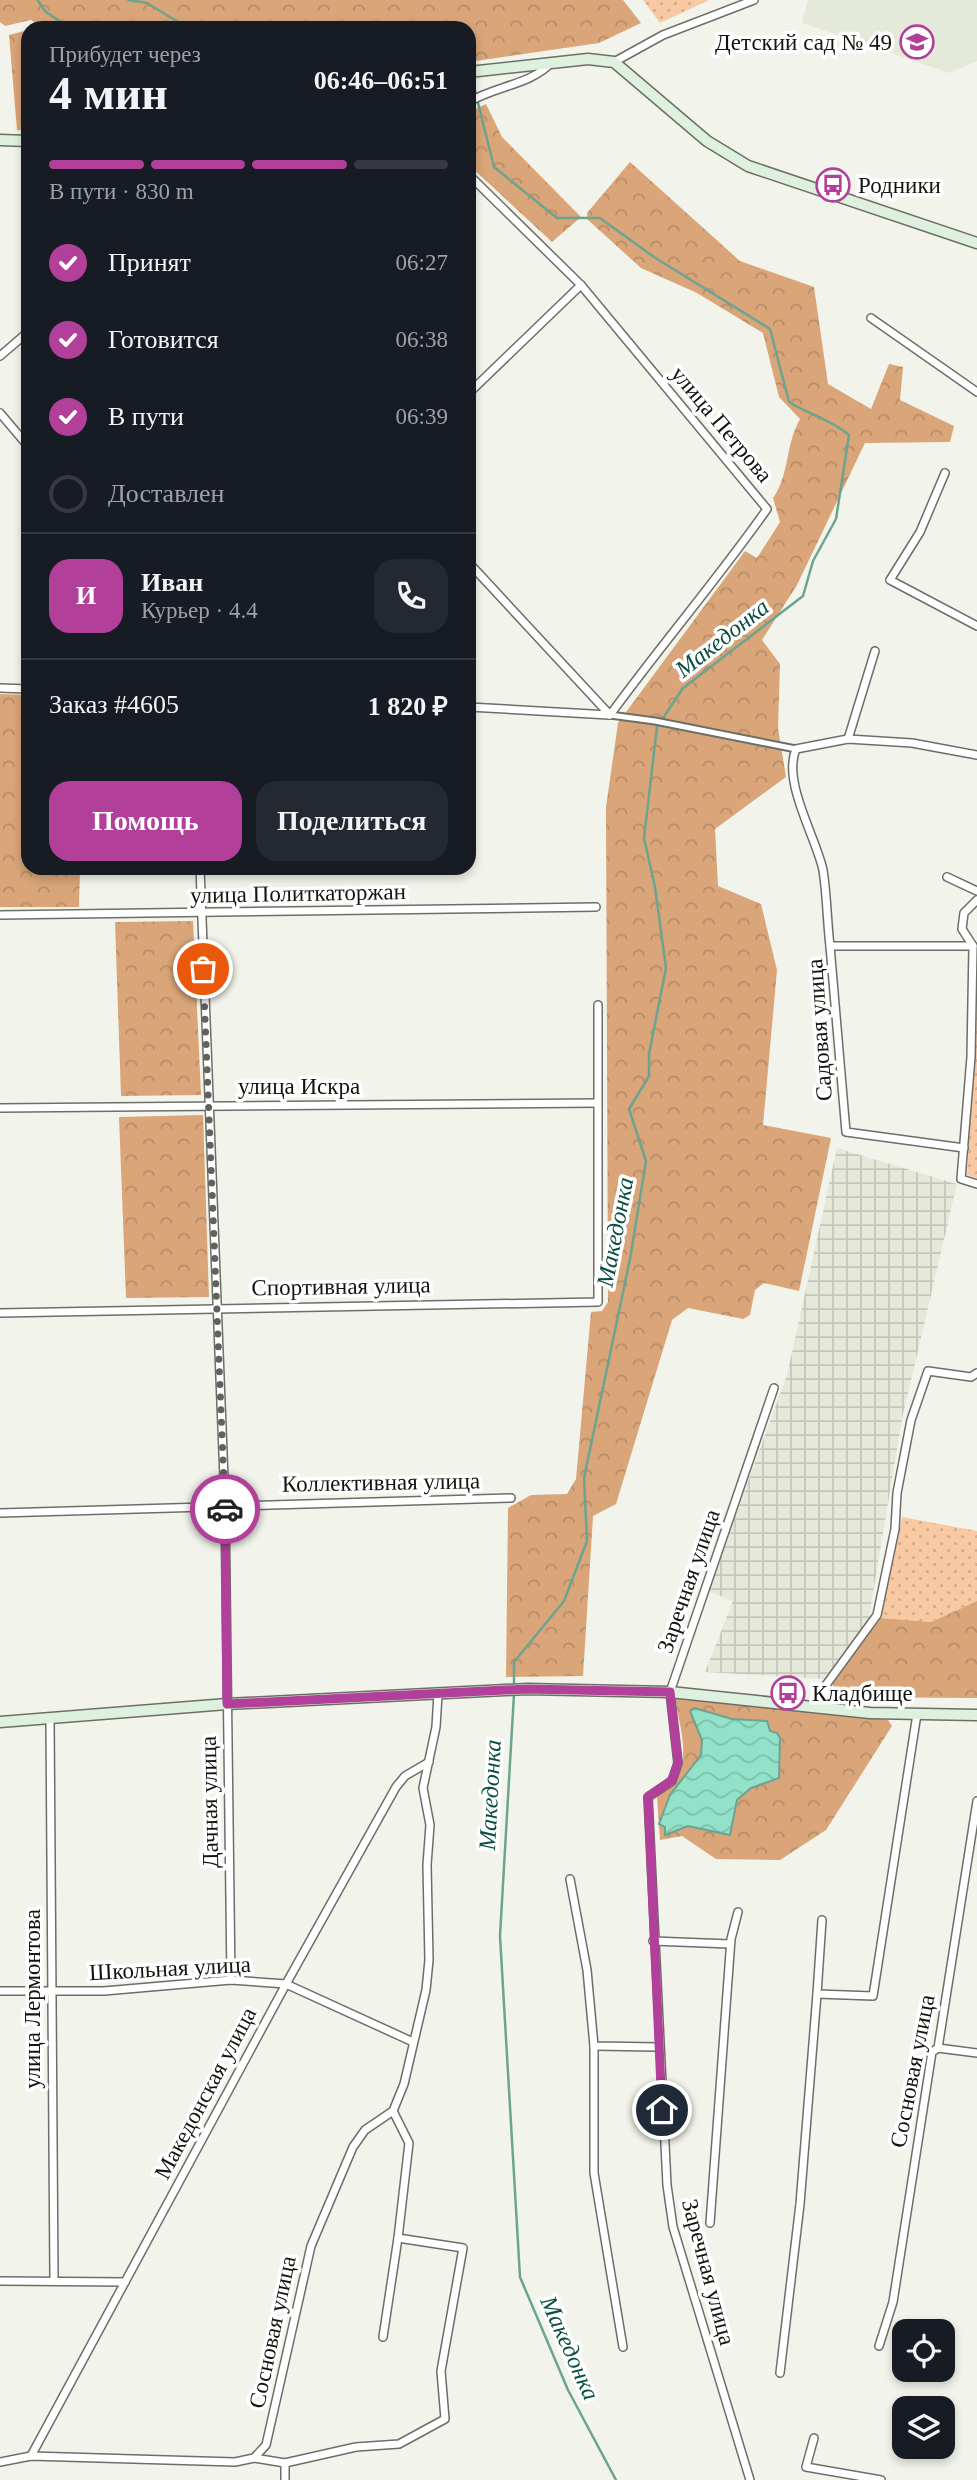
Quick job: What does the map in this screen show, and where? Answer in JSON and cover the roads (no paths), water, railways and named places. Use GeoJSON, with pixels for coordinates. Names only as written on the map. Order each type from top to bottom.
{"type":"FeatureCollection","features":[{"type":"Feature","properties":{"kind":"main road"},"geometry":{"type":"LineString","coordinates":[[476,71],[588,59],[614,62],[707,141],[748,166],[977,243]]}},
{"type":"Feature","properties":{"kind":"main road"},"geometry":{"type":"LineString","coordinates":[[0,140],[21,141]]}},
{"type":"Feature","properties":{"kind":"main road"},"geometry":{"type":"LineString","coordinates":[[0,1721],[227,1704],[527,1689],[670,1692],[823,1707],[917,1714],[977,1715]]}},
{"type":"Feature","properties":{"kind":"street"},"geometry":{"type":"LineString","coordinates":[[614,62],[663,35],[754,0]]}},
{"type":"Feature","properties":{"kind":"street"},"geometry":{"type":"LineString","coordinates":[[476,98],[487,91],[542,72],[552,62]]}},
{"type":"Feature","properties":{"kind":"street","name":"улица Петрова"},"geometry":{"type":"LineString","coordinates":[[476,182],[581,285],[767,509],[724,570],[665,640],[610,715]]}},
{"type":"Feature","properties":{"kind":"street"},"geometry":{"type":"LineString","coordinates":[[476,386],[581,285]]}},
{"type":"Feature","properties":{"kind":"street"},"geometry":{"type":"LineString","coordinates":[[871,318],[977,392]]}},
{"type":"Feature","properties":{"kind":"street"},"geometry":{"type":"LineString","coordinates":[[0,356],[21,338]]}},
{"type":"Feature","properties":{"kind":"street"},"geometry":{"type":"LineString","coordinates":[[0,413],[21,438]]}},
{"type":"Feature","properties":{"kind":"street"},"geometry":{"type":"LineString","coordinates":[[945,473],[920,532],[890,580],[977,626]]}},
{"type":"Feature","properties":{"kind":"street"},"geometry":{"type":"LineString","coordinates":[[476,571],[610,715]]}},
{"type":"Feature","properties":{"kind":"street"},"geometry":{"type":"LineString","coordinates":[[848,739],[875,651]]}},
{"type":"Feature","properties":{"kind":"street"},"geometry":{"type":"LineString","coordinates":[[0,688],[21,689]]}},
{"type":"Feature","properties":{"kind":"street"},"geometry":{"type":"LineString","coordinates":[[476,707],[655,720],[796,750],[848,739],[912,743],[977,755]]}},
{"type":"Feature","properties":{"kind":"street"},"geometry":{"type":"LineString","coordinates":[[796,750],[791,760],[801,806],[822,869],[830,946]]}},
{"type":"Feature","properties":{"kind":"street","name":"Дачная улица"},"geometry":{"type":"LineString","coordinates":[[200,875],[225,1504],[230,1980]]}},
{"type":"Feature","properties":{"kind":"street"},"geometry":{"type":"LineString","coordinates":[[947,877],[977,891]]}},
{"type":"Feature","properties":{"kind":"street"},"geometry":{"type":"LineString","coordinates":[[977,900],[964,913],[962,929],[973,946],[971,1057],[961,1179],[977,1184]]}},
{"type":"Feature","properties":{"kind":"street","name":"улица Политкаторжан"},"geometry":{"type":"LineString","coordinates":[[0,915],[596,907]]}},
{"type":"Feature","properties":{"kind":"street","name":"Садовая улица"},"geometry":{"type":"LineString","coordinates":[[964,1148],[846,1132],[830,946],[973,946]]}},
{"type":"Feature","properties":{"kind":"street"},"geometry":{"type":"LineString","coordinates":[[597,1103],[598,1005]]}},
{"type":"Feature","properties":{"kind":"street","name":"улица Искра"},"geometry":{"type":"LineString","coordinates":[[0,1108],[597,1103]]}},
{"type":"Feature","properties":{"kind":"street","name":"Спортивная улица"},"geometry":{"type":"LineString","coordinates":[[0,1312],[598,1302],[597,1103]]}},
{"type":"Feature","properties":{"kind":"street"},"geometry":{"type":"LineString","coordinates":[[823,1707],[826,1685],[877,1615],[895,1528],[897,1493],[911,1420],[928,1371],[971,1377],[977,1373]]}},
{"type":"Feature","properties":{"kind":"street","name":"Заречная улица"},"geometry":{"type":"LineString","coordinates":[[750,2480],[673,2227],[667,2185],[658,2047],[648,1797],[672,1780],[678,1763],[670,1692],[775,1388]]}},
{"type":"Feature","properties":{"kind":"street","name":"Коллективная улица"},"geometry":{"type":"LineString","coordinates":[[0,1513],[225,1504],[511,1499]]}},
{"type":"Feature","properties":{"kind":"street"},"geometry":{"type":"LineString","coordinates":[[383,2337],[410,2143],[393,2111],[413,2042],[429,1960],[426,1884],[430,1825],[423,1788],[436,1727],[438,1694]]}},
{"type":"Feature","properties":{"kind":"street"},"geometry":{"type":"LineString","coordinates":[[817,1994],[873,1996],[917,1714]]}},
{"type":"Feature","properties":{"kind":"street","name":"улица Лермонтова"},"geometry":{"type":"LineString","coordinates":[[50,1718],[54,2280]]}},
{"type":"Feature","properties":{"kind":"street","name":"Македонская улица"},"geometry":{"type":"LineString","coordinates":[[32,2456],[286,1984],[396,1787],[404,1776],[429,1762]]}},
{"type":"Feature","properties":{"kind":"street","name":"Сосновая улица"},"geometry":{"type":"LineString","coordinates":[[879,2346],[893,2302],[932,2052],[938,2048],[977,1801]]}},
{"type":"Feature","properties":{"kind":"street"},"geometry":{"type":"LineString","coordinates":[[570,1879],[587,1970],[594,2046],[594,2173],[624,2347]]}},
{"type":"Feature","properties":{"kind":"street"},"geometry":{"type":"LineString","coordinates":[[710,2223],[730,1944],[738,1912]]}},
{"type":"Feature","properties":{"kind":"street"},"geometry":{"type":"LineString","coordinates":[[780,2373],[800,2204],[822,1920]]}},
{"type":"Feature","properties":{"kind":"street"},"geometry":{"type":"LineString","coordinates":[[653,1941],[730,1944]]}},
{"type":"Feature","properties":{"kind":"street","name":"Школьная улица"},"geometry":{"type":"LineString","coordinates":[[0,1991],[51,1993],[230,1980],[286,1984],[413,2042]]}},
{"type":"Feature","properties":{"kind":"street"},"geometry":{"type":"LineString","coordinates":[[594,2046],[658,2047]]}},
{"type":"Feature","properties":{"kind":"street"},"geometry":{"type":"LineString","coordinates":[[938,2048],[977,2053]]}},
{"type":"Feature","properties":{"kind":"street","name":"Сосновая улица"},"geometry":{"type":"LineString","coordinates":[[254,2458],[266,2445],[311,2246],[353,2147],[365,2130],[393,2111]]}},
{"type":"Feature","properties":{"kind":"street"},"geometry":{"type":"LineString","coordinates":[[0,2462],[32,2456],[235,2462],[254,2458],[285,2463],[356,2447],[399,2444],[446,2419],[441,2371],[463,2248],[398,2238]]}},
{"type":"Feature","properties":{"kind":"street"},"geometry":{"type":"LineString","coordinates":[[0,2281],[125,2281]]}},
{"type":"Feature","properties":{"kind":"street"},"geometry":{"type":"LineString","coordinates":[[814,2438],[806,2467],[881,2480]]}},
{"type":"Feature","properties":{"kind":"street"},"geometry":{"type":"LineString","coordinates":[[285,2463],[285,2480]]}},
{"type":"Feature","properties":{"kind":"water"},"geometry":{"type":"Polygon","coordinates":[[[694,1708],[732,1719],[767,1721],[770,1731],[777,1733],[780,1738],[779,1778],[751,1788],[737,1800],[730,1835],[688,1826],[665,1835],[665,1827],[659,1824],[670,1795],[701,1755],[702,1740],[690,1711],[694,1708]]]}},
{"type":"Feature","properties":{"kind":"waterway","name":"Македонка"},"geometry":{"type":"LineString","coordinates":[[128,0],[147,3],[177,21]]}},
{"type":"Feature","properties":{"kind":"waterway"},"geometry":{"type":"LineString","coordinates":[[38,1],[46,12],[60,21]]}},
{"type":"Feature","properties":{"kind":"waterway","name":"Македонка"},"geometry":{"type":"LineString","coordinates":[[476,95],[494,167],[557,218],[600,218],[654,257],[770,329],[789,402],[849,435],[836,519],[813,561],[803,596],[683,688],[657,727],[644,838],[655,887],[666,968],[649,1054],[649,1076],[629,1109],[646,1161],[630,1259],[584,1478],[587,1541],[564,1601],[514,1662],[514,1688]]}},
{"type":"Feature","properties":{"kind":"waterway","name":"Македонка"},"geometry":{"type":"LineString","coordinates":[[514,1694],[500,1936],[520,2277],[568,2390],[616,2480]]}},
{"type":"Feature","properties":{"kind":"place","name":"Детский сад № 49"},"geometry":{"type":"Point","coordinates":[917,42]}},
{"type":"Feature","properties":{"kind":"place","name":"Родники"},"geometry":{"type":"Point","coordinates":[833,185]}},
{"type":"Feature","properties":{"kind":"place","name":"Кладбище"},"geometry":{"type":"Point","coordinates":[788,1693]}}]}
